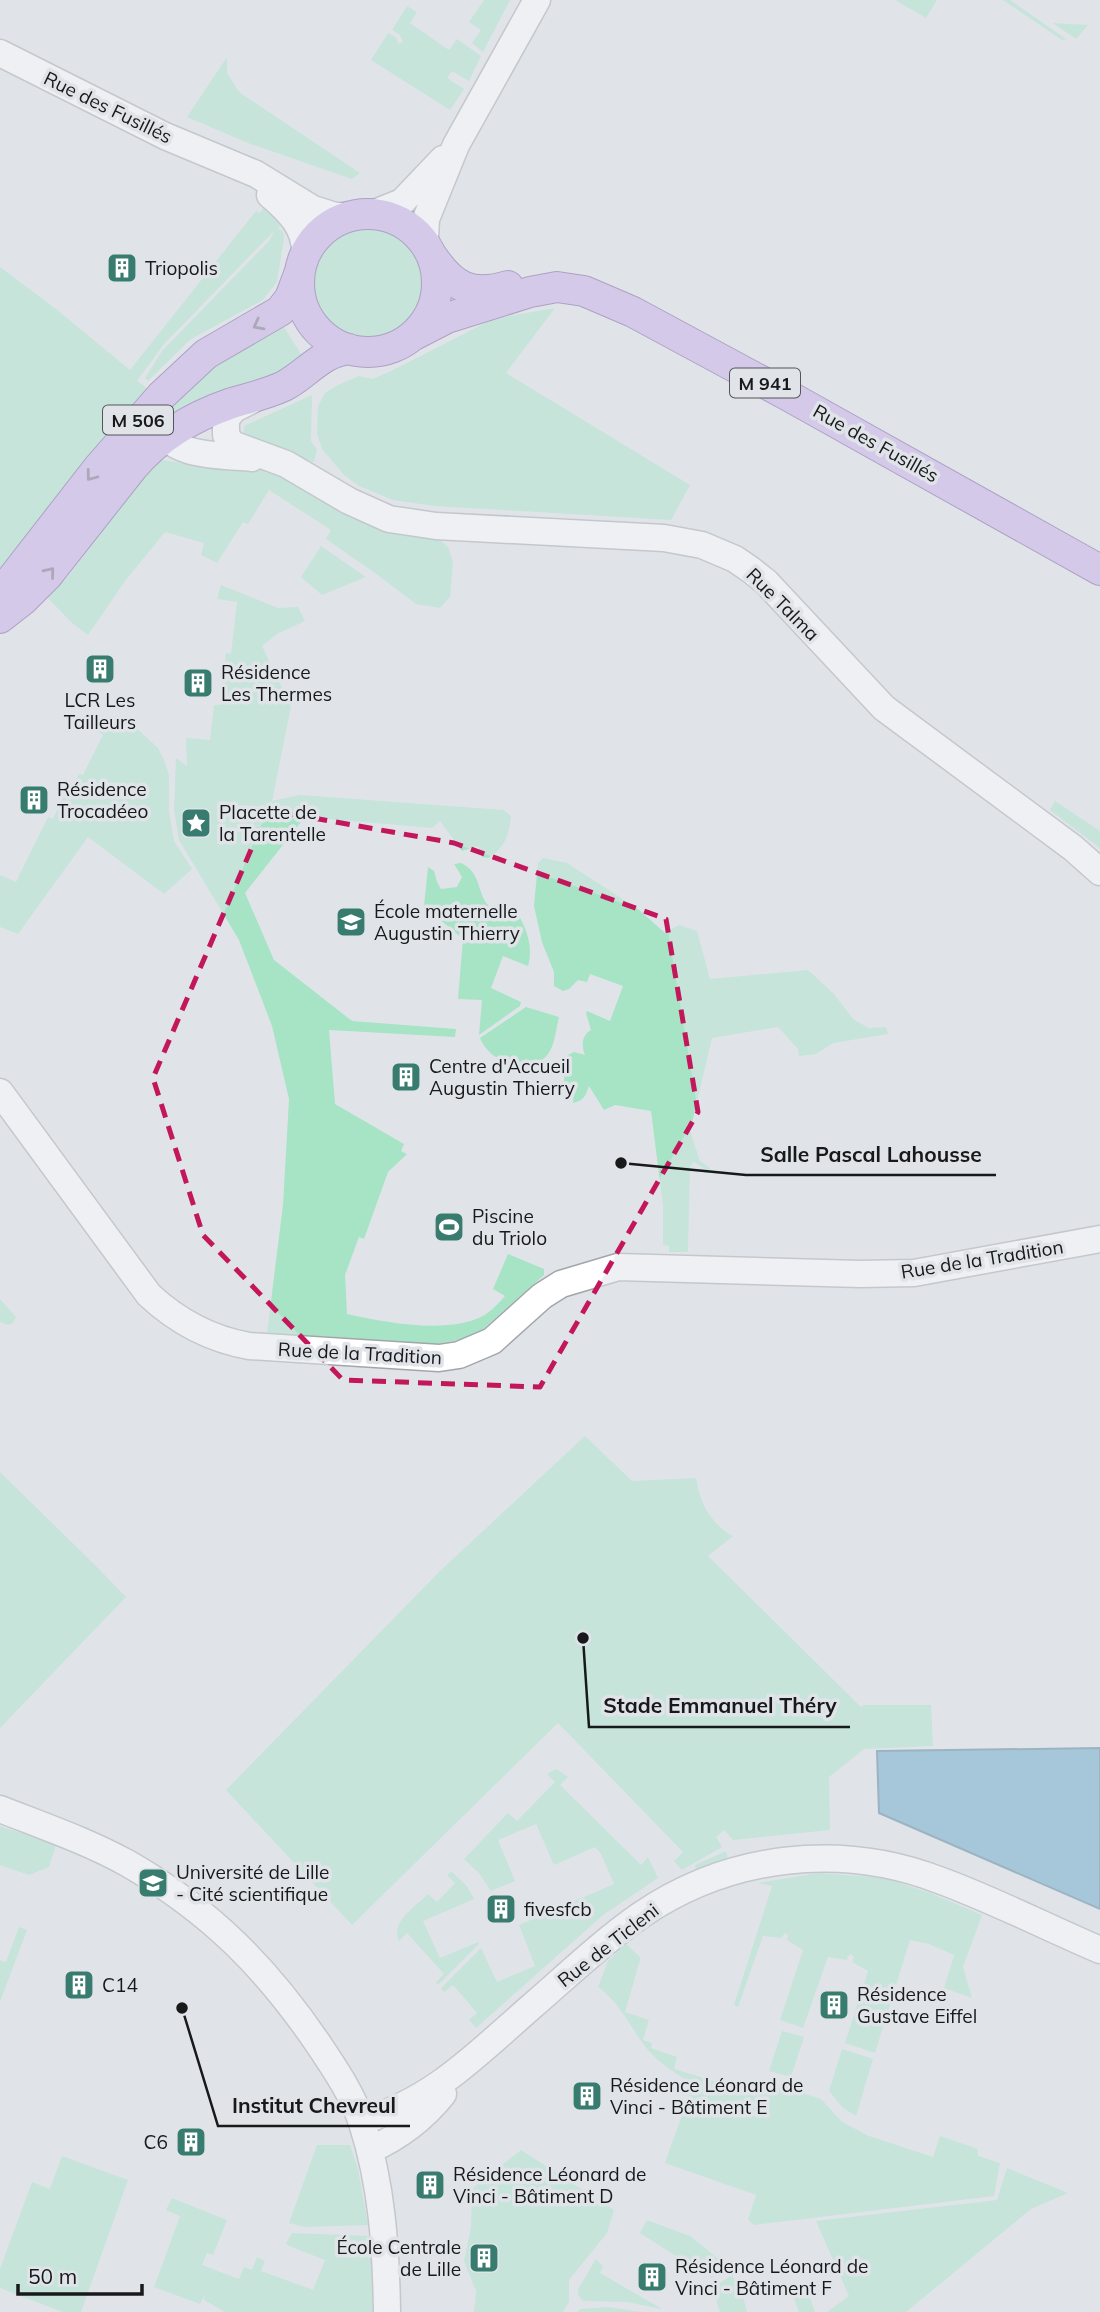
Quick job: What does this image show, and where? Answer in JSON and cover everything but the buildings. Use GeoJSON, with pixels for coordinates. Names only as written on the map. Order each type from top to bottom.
{"type":"FeatureCollection","features":[{"type":"Feature","properties":{"kind":"main road"},"geometry":{"type":"LineString","coordinates":[[362,215],[392,218],[420,237],[430,253],[437,273],[436,299],[425,322],[414,335],[399,345],[383,351],[349,349],[326,338],[309,319],[299,294],[302,264],[321,232],[338,220],[362,215]]}},
{"type":"Feature","properties":{"kind":"main road","name":"Rue des Fusillés"},"geometry":{"type":"LineString","coordinates":[[430,253],[448,277],[472,291],[495,290],[549,277],[589,282],[627,297],[680,322],[852,415],[1100,555]]}},
{"type":"Feature","properties":{"kind":"main road","name":"M 506"},"geometry":{"type":"LineString","coordinates":[[0,594],[98,468],[161,396],[206,354],[280,311],[290,298],[302,264]]}},
{"type":"Feature","properties":{"kind":"main road","name":"Rue des Fusillés"},"geometry":{"type":"LineString","coordinates":[[414,335],[447,318],[543,289],[571,288],[595,295],[787,394],[1100,570]]}},
{"type":"Feature","properties":{"kind":"main road","name":"M 506"},"geometry":{"type":"LineString","coordinates":[[0,618],[41,582],[133,467],[164,436],[213,411],[291,382],[325,355],[349,349]]}},
{"type":"Feature","properties":{"kind":"street"},"geometry":{"type":"LineString","coordinates":[[430,253],[425,238],[426,219],[456,145],[537,0]]}},
{"type":"Feature","properties":{"kind":"street","name":"Rue des Fusillés"},"geometry":{"type":"LineString","coordinates":[[0,53],[150,129],[256,174],[313,209],[335,216],[362,215]]}},
{"type":"Feature","properties":{"kind":"street"},"geometry":{"type":"LineString","coordinates":[[362,215],[402,202],[456,145]]}},
{"type":"Feature","properties":{"kind":"street","name":"Rue des Fusillés"},"geometry":{"type":"LineString","coordinates":[[217,158],[251,179],[290,214],[303,234],[302,264]]}},
{"type":"Feature","properties":{"kind":"street","name":"Rue Talma"},"geometry":{"type":"LineString","coordinates":[[267,393],[231,411],[224,428],[232,444],[296,469],[362,508],[400,522],[664,538],[702,545],[735,559],[766,582],[884,708],[1073,848],[1100,872]]}},
{"type":"Feature","properties":{"kind":"street"},"geometry":{"type":"LineString","coordinates":[[161,396],[156,413],[164,436]]}},
{"type":"Feature","properties":{"kind":"street","name":"Rue Talma"},"geometry":{"type":"LineString","coordinates":[[164,436],[184,449],[278,461]]}},
{"type":"Feature","properties":{"kind":"street","name":"Rue de la Tradition"},"geometry":{"type":"LineString","coordinates":[[0,1093],[149,1295],[197,1330],[231,1343],[249,1346],[439,1358],[459,1355],[492,1341],[542,1296],[561,1284],[618,1267],[914,1273],[1100,1239]]}},
{"type":"Feature","properties":{"kind":"street"},"geometry":{"type":"LineString","coordinates":[[0,1809],[116,1857],[156,1881],[212,1921],[256,1962],[285,1997],[342,2079],[361,2121],[370,2150],[384,2225],[387,2312]]}},
{"type":"Feature","properties":{"kind":"street","name":"Rue de Ticleni"},"geometry":{"type":"LineString","coordinates":[[361,2121],[393,2112],[458,2072],[610,1939],[643,1914],[708,1879],[764,1863],[798,1858],[837,1858],[910,1870],[962,1889],[1100,1950]]}},
{"type":"Feature","properties":{"kind":"street","name":"Rue de Ticleni"},"geometry":{"type":"LineString","coordinates":[[370,2150],[391,2141],[410,2127],[434,2105],[458,2072]]}},
{"type":"Feature","properties":{"kind":"highlighted area"},"geometry":{"type":"Polygon","coordinates":[[[268,810],[454,843],[666,919],[698,1112],[540,1387],[343,1380],[203,1235],[153,1078],[268,810]]]}},
{"type":"Feature","properties":{"kind":"green space"},"geometry":{"type":"Polygon","coordinates":[[[484,0],[510,0],[483,52],[472,43],[481,30],[469,22],[484,0]]]}},
{"type":"Feature","properties":{"kind":"green space"},"geometry":{"type":"Polygon","coordinates":[[[895,0],[937,0],[926,18],[895,0]]]}},
{"type":"Feature","properties":{"kind":"green space"},"geometry":{"type":"Polygon","coordinates":[[[1003,0],[1010,0],[1066,39],[1062,40],[1003,0]]]}},
{"type":"Feature","properties":{"kind":"green space"},"geometry":{"type":"Polygon","coordinates":[[[407,6],[417,12],[410,23],[449,50],[457,39],[481,56],[469,81],[452,71],[447,78],[464,89],[450,110],[371,60],[388,33],[397,38],[398,44],[403,42],[399,34],[392,30],[407,6]]]}},
{"type":"Feature","properties":{"kind":"green space"},"geometry":{"type":"Polygon","coordinates":[[[1053,23],[1088,25],[1076,39],[1053,23]]]}},
{"type":"Feature","properties":{"kind":"green space"},"geometry":{"type":"Polygon","coordinates":[[[227,57],[227,73],[239,92],[360,173],[352,179],[248,143],[187,117],[227,57]]]}},
{"type":"Feature","properties":{"kind":"green space"},"geometry":{"type":"Polygon","coordinates":[[[265,206],[285,223],[278,228],[283,232],[284,238],[277,282],[263,300],[191,339],[148,381],[145,378],[162,351],[270,240],[274,231],[164,344],[137,381],[148,389],[0,571],[0,267],[130,370],[256,211],[260,213],[265,206]]]}},
{"type":"Feature","properties":{"kind":"green space"},"geometry":{"type":"Polygon","coordinates":[[[366,226],[388,230],[398,235],[414,251],[419,261],[423,283],[419,305],[414,315],[398,331],[388,336],[366,340],[344,336],[334,331],[318,315],[313,305],[309,283],[313,261],[318,251],[334,235],[344,230],[366,226]]]}},
{"type":"Feature","properties":{"kind":"green space"},"geometry":{"type":"Polygon","coordinates":[[[555,308],[506,373],[690,485],[671,520],[435,506],[393,500],[359,486],[344,475],[322,449],[317,434],[318,406],[325,393],[338,385],[359,376],[372,379],[389,372],[493,319],[555,308]]]}},
{"type":"Feature","properties":{"kind":"green space"},"geometry":{"type":"Polygon","coordinates":[[[280,321],[303,357],[299,365],[170,427],[167,398],[280,321]]]}},
{"type":"Feature","properties":{"kind":"green space"},"geometry":{"type":"Polygon","coordinates":[[[312,395],[311,441],[317,450],[314,462],[243,438],[244,426],[312,395]]]}},
{"type":"Feature","properties":{"kind":"green space"},"geometry":{"type":"Polygon","coordinates":[[[162,460],[205,466],[252,465],[288,476],[349,517],[388,532],[440,540],[448,547],[453,562],[450,597],[440,608],[416,604],[326,539],[331,530],[269,490],[248,524],[243,522],[217,563],[201,555],[204,543],[165,532],[125,581],[88,635],[47,597],[67,578],[153,465],[162,460]]]}},
{"type":"Feature","properties":{"kind":"green space"},"geometry":{"type":"Polygon","coordinates":[[[321,546],[366,577],[322,595],[301,577],[321,546]]]}},
{"type":"Feature","properties":{"kind":"green space"},"geometry":{"type":"Polygon","coordinates":[[[221,585],[278,608],[298,607],[305,621],[277,634],[262,646],[291,707],[272,801],[300,795],[504,810],[511,816],[505,840],[488,858],[482,857],[478,846],[462,851],[440,821],[432,828],[305,817],[245,893],[274,960],[352,1021],[456,1029],[455,1037],[329,1030],[335,1104],[404,1144],[401,1151],[407,1154],[388,1172],[364,1239],[359,1237],[345,1275],[347,1314],[412,1325],[462,1323],[484,1315],[505,1296],[493,1289],[508,1254],[544,1269],[544,1275],[481,1331],[464,1339],[436,1344],[267,1333],[283,1205],[289,1099],[272,1026],[239,940],[179,840],[174,810],[176,758],[187,766],[186,738],[210,740],[214,705],[220,705],[226,653],[231,654],[237,602],[217,599],[221,585]]]}},
{"type":"Feature","properties":{"kind":"green space"},"geometry":{"type":"Polygon","coordinates":[[[81,718],[105,722],[116,720],[121,726],[130,728],[133,725],[158,748],[169,775],[169,811],[174,841],[192,869],[164,894],[88,837],[18,934],[0,927],[0,875],[16,882],[48,817],[53,819],[69,785],[73,786],[79,774],[83,775],[103,735],[75,720],[81,718]]]}},
{"type":"Feature","properties":{"kind":"green space"},"geometry":{"type":"Polygon","coordinates":[[[1055,801],[1100,831],[1100,848],[1050,810],[1055,801]]]}},
{"type":"Feature","properties":{"kind":"green space"},"geometry":{"type":"Polygon","coordinates":[[[543,858],[567,863],[638,909],[665,933],[679,925],[697,931],[710,979],[808,970],[833,993],[854,1020],[869,1028],[886,1027],[888,1034],[833,1043],[816,1054],[799,1056],[798,1049],[778,1027],[712,1038],[690,1131],[700,1161],[710,1168],[708,1171],[694,1162],[690,1166],[688,1252],[669,1252],[669,1246],[663,1245],[663,1206],[651,1111],[615,1105],[604,1110],[589,1086],[584,1097],[573,1103],[574,1087],[563,1086],[568,1055],[574,1052],[585,1055],[583,1041],[591,1030],[587,1011],[610,1021],[623,986],[590,974],[587,982],[578,980],[563,991],[554,986],[554,972],[542,942],[534,906],[538,863],[543,858]]]}},
{"type":"Feature","properties":{"kind":"green space"},"geometry":{"type":"Polygon","coordinates":[[[461,863],[470,869],[492,909],[519,916],[530,946],[528,966],[503,956],[491,988],[521,1002],[520,1006],[479,1035],[482,1000],[458,999],[463,939],[424,906],[428,867],[434,871],[441,889],[457,887],[462,877],[454,864],[461,863]]]}},
{"type":"Feature","properties":{"kind":"green space"},"geometry":{"type":"Polygon","coordinates":[[[526,1007],[559,1017],[548,1054],[531,1065],[521,1066],[500,1060],[485,1047],[480,1038],[526,1007]]]}},
{"type":"Feature","properties":{"kind":"green space"},"geometry":{"type":"Polygon","coordinates":[[[0,1299],[16,1317],[13,1323],[8,1325],[0,1322],[0,1299]]]}},
{"type":"Feature","properties":{"kind":"green space"},"geometry":{"type":"Polygon","coordinates":[[[585,1436],[632,1481],[696,1478],[707,1512],[733,1536],[708,1556],[861,1707],[931,1705],[933,1746],[864,1749],[829,1777],[830,1830],[733,1840],[724,1830],[716,1837],[722,1847],[682,1870],[674,1861],[683,1852],[558,1723],[352,1925],[226,1790],[440,1571],[585,1436]]]}},
{"type":"Feature","properties":{"kind":"green space"},"geometry":{"type":"Polygon","coordinates":[[[0,1472],[126,1597],[0,1728],[0,1472]]]}},
{"type":"Feature","properties":{"kind":"green space"},"geometry":{"type":"Polygon","coordinates":[[[556,1769],[568,1777],[560,1785],[641,1865],[648,1857],[658,1878],[603,1915],[476,2028],[469,2020],[477,2013],[453,1985],[444,1992],[441,1988],[481,1948],[497,1982],[535,1966],[519,1925],[614,1884],[601,1854],[595,1847],[554,1865],[536,1824],[498,1840],[515,1881],[491,1891],[479,1873],[464,1859],[508,1813],[517,1821],[555,1782],[547,1774],[556,1769]]]}},
{"type":"Feature","properties":{"kind":"green space"},"geometry":{"type":"Polygon","coordinates":[[[0,1826],[56,1845],[49,1867],[29,1875],[0,1865],[0,1826]]]}},
{"type":"Feature","properties":{"kind":"green space"},"geometry":{"type":"Polygon","coordinates":[[[726,1851],[728,1859],[696,1871],[695,1865],[726,1851]]]}},
{"type":"Feature","properties":{"kind":"green space"},"geometry":{"type":"Polygon","coordinates":[[[451,1871],[467,1886],[474,1899],[423,1921],[440,1958],[478,1942],[479,1944],[438,1985],[436,1982],[444,1974],[407,1933],[399,1941],[397,1934],[405,1915],[428,1894],[437,1902],[455,1883],[447,1875],[451,1871]]]}},
{"type":"Feature","properties":{"kind":"green space"},"geometry":{"type":"Polygon","coordinates":[[[819,1873],[884,1878],[930,1893],[982,1915],[963,1967],[972,1998],[944,1988],[954,1955],[929,1944],[910,1940],[875,2053],[845,2043],[868,1971],[852,1962],[854,1957],[851,1954],[847,1960],[828,1957],[803,2028],[780,2020],[803,1950],[787,1940],[788,1935],[785,1933],[781,1938],[763,1936],[738,2007],[734,2005],[772,1886],[758,1883],[819,1873]]]}},
{"type":"Feature","properties":{"kind":"green space"},"geometry":{"type":"Polygon","coordinates":[[[19,1927],[27,1930],[0,2002],[0,1960],[6,1962],[19,1927]]]}},
{"type":"Feature","properties":{"kind":"green space"},"geometry":{"type":"Polygon","coordinates":[[[626,1944],[640,1960],[625,2012],[649,2020],[643,2040],[652,2043],[651,2048],[677,2057],[674,2069],[752,2093],[755,2081],[765,2084],[766,2081],[821,2099],[842,2122],[869,2136],[933,2157],[940,2136],[978,2149],[978,2156],[1000,2163],[994,2196],[754,2225],[748,2220],[756,2195],[665,2163],[693,2084],[653,2056],[613,2001],[598,1987],[608,1961],[626,1944]]]}},
{"type":"Feature","properties":{"kind":"green space"},"geometry":{"type":"Polygon","coordinates":[[[782,2031],[804,2037],[791,2077],[769,2071],[782,2031]]]}},
{"type":"Feature","properties":{"kind":"green space"},"geometry":{"type":"Polygon","coordinates":[[[842,2049],[873,2059],[856,2116],[842,2107],[829,2091],[842,2049]]]}},
{"type":"Feature","properties":{"kind":"green space"},"geometry":{"type":"Polygon","coordinates":[[[317,2145],[350,2145],[358,2169],[368,2225],[305,2227],[289,2223],[317,2145]]]}},
{"type":"Feature","properties":{"kind":"green space"},"geometry":{"type":"Polygon","coordinates":[[[521,2150],[614,2210],[607,2233],[569,2280],[569,2302],[563,2312],[474,2312],[476,2291],[464,2261],[471,2228],[472,2189],[521,2150]]]}},
{"type":"Feature","properties":{"kind":"green space"},"geometry":{"type":"Polygon","coordinates":[[[62,2156],[128,2180],[81,2312],[63,2312],[0,2288],[0,2269],[32,2182],[50,2189],[62,2156]]]}},
{"type":"Feature","properties":{"kind":"green space"},"geometry":{"type":"Polygon","coordinates":[[[1007,2168],[1068,2193],[1031,2209],[906,2312],[827,2312],[849,2296],[816,2221],[997,2200],[1007,2168]]]}},
{"type":"Feature","properties":{"kind":"green space"},"geometry":{"type":"Polygon","coordinates":[[[172,2198],[227,2220],[213,2255],[207,2253],[202,2265],[239,2279],[244,2267],[252,2270],[257,2257],[265,2261],[261,2271],[313,2290],[325,2260],[289,2246],[286,2243],[292,2233],[370,2236],[373,2312],[225,2312],[204,2300],[205,2294],[200,2304],[154,2287],[180,2216],[166,2210],[172,2198]]]}},
{"type":"Feature","properties":{"kind":"green space"},"geometry":{"type":"Polygon","coordinates":[[[647,2220],[690,2236],[726,2265],[712,2278],[704,2274],[640,2233],[647,2220]]]}},
{"type":"Feature","properties":{"kind":"green space"},"geometry":{"type":"Polygon","coordinates":[[[596,2259],[603,2266],[600,2273],[662,2309],[627,2302],[583,2301],[578,2295],[578,2289],[596,2259]]]}},
{"type":"Feature","properties":{"kind":"green space"},"geometry":{"type":"Polygon","coordinates":[[[732,2275],[742,2293],[747,2312],[720,2312],[716,2300],[719,2298],[717,2285],[732,2275]]]}},
{"type":"Feature","properties":{"kind":"green space"},"geometry":{"type":"Polygon","coordinates":[[[805,2284],[815,2312],[799,2312],[791,2291],[805,2284]]]}},
{"type":"Feature","properties":{"kind":"green space"},"geometry":{"type":"Polygon","coordinates":[[[607,2307],[642,2312],[577,2312],[580,2309],[607,2307]]]}},
{"type":"Feature","properties":{"kind":"water"},"geometry":{"type":"Polygon","coordinates":[[[1100,1748],[1100,1909],[879,1813],[877,1751],[1100,1748]]]}},
{"type":"Feature","properties":{"kind":"place","name":"Triopolis"},"geometry":{"type":"Point","coordinates":[122,268]}},
{"type":"Feature","properties":{"kind":"place","name":"LCR Les Tailleurs"},"geometry":{"type":"Point","coordinates":[100,669]}},
{"type":"Feature","properties":{"kind":"place","name":"Résidence Les Thermes"},"geometry":{"type":"Point","coordinates":[198,683]}},
{"type":"Feature","properties":{"kind":"place","name":"Résidence Trocadéeo"},"geometry":{"type":"Point","coordinates":[34,800]}},
{"type":"Feature","properties":{"kind":"place","name":"Placette de la Tarentelle"},"geometry":{"type":"Point","coordinates":[196,823]}},
{"type":"Feature","properties":{"kind":"place","name":"École maternelle Augustin Thierry"},"geometry":{"type":"Point","coordinates":[351,922]}},
{"type":"Feature","properties":{"kind":"place","name":"Centre d'Accueil Augustin Thierry"},"geometry":{"type":"Point","coordinates":[406,1077]}},
{"type":"Feature","properties":{"kind":"place","name":"Salle Pascal Lahousse"},"geometry":{"type":"Point","coordinates":[621,1163]}},
{"type":"Feature","properties":{"kind":"place","name":"Piscine du Triolo"},"geometry":{"type":"Point","coordinates":[449,1227]}},
{"type":"Feature","properties":{"kind":"place","name":"Stade Emmanuel Théry"},"geometry":{"type":"Point","coordinates":[583,1638]}},
{"type":"Feature","properties":{"kind":"place","name":"Université de Lille ‐ Cité scientifique"},"geometry":{"type":"Point","coordinates":[153,1883]}},
{"type":"Feature","properties":{"kind":"place","name":"fivesfcb"},"geometry":{"type":"Point","coordinates":[501,1909]}},
{"type":"Feature","properties":{"kind":"place","name":"C14"},"geometry":{"type":"Point","coordinates":[79,1985]}},
{"type":"Feature","properties":{"kind":"place","name":"Résidence Gustave Eiffel"},"geometry":{"type":"Point","coordinates":[834,2005]}},
{"type":"Feature","properties":{"kind":"place","name":"Institut Chevreul"},"geometry":{"type":"Point","coordinates":[182,2008]}},
{"type":"Feature","properties":{"kind":"place","name":"Résidence Léonard de Vinci - Bâtiment E"},"geometry":{"type":"Point","coordinates":[587,2096]}},
{"type":"Feature","properties":{"kind":"place","name":"C6"},"geometry":{"type":"Point","coordinates":[191,2142]}},
{"type":"Feature","properties":{"kind":"place","name":"Résidence Léonard de Vinci - Bâtiment D"},"geometry":{"type":"Point","coordinates":[430,2185]}},
{"type":"Feature","properties":{"kind":"place","name":"École Centrale de Lille"},"geometry":{"type":"Point","coordinates":[484,2258]}},
{"type":"Feature","properties":{"kind":"place","name":"Résidence Léonard de Vinci - Bâtiment F"},"geometry":{"type":"Point","coordinates":[652,2277]}}]}
